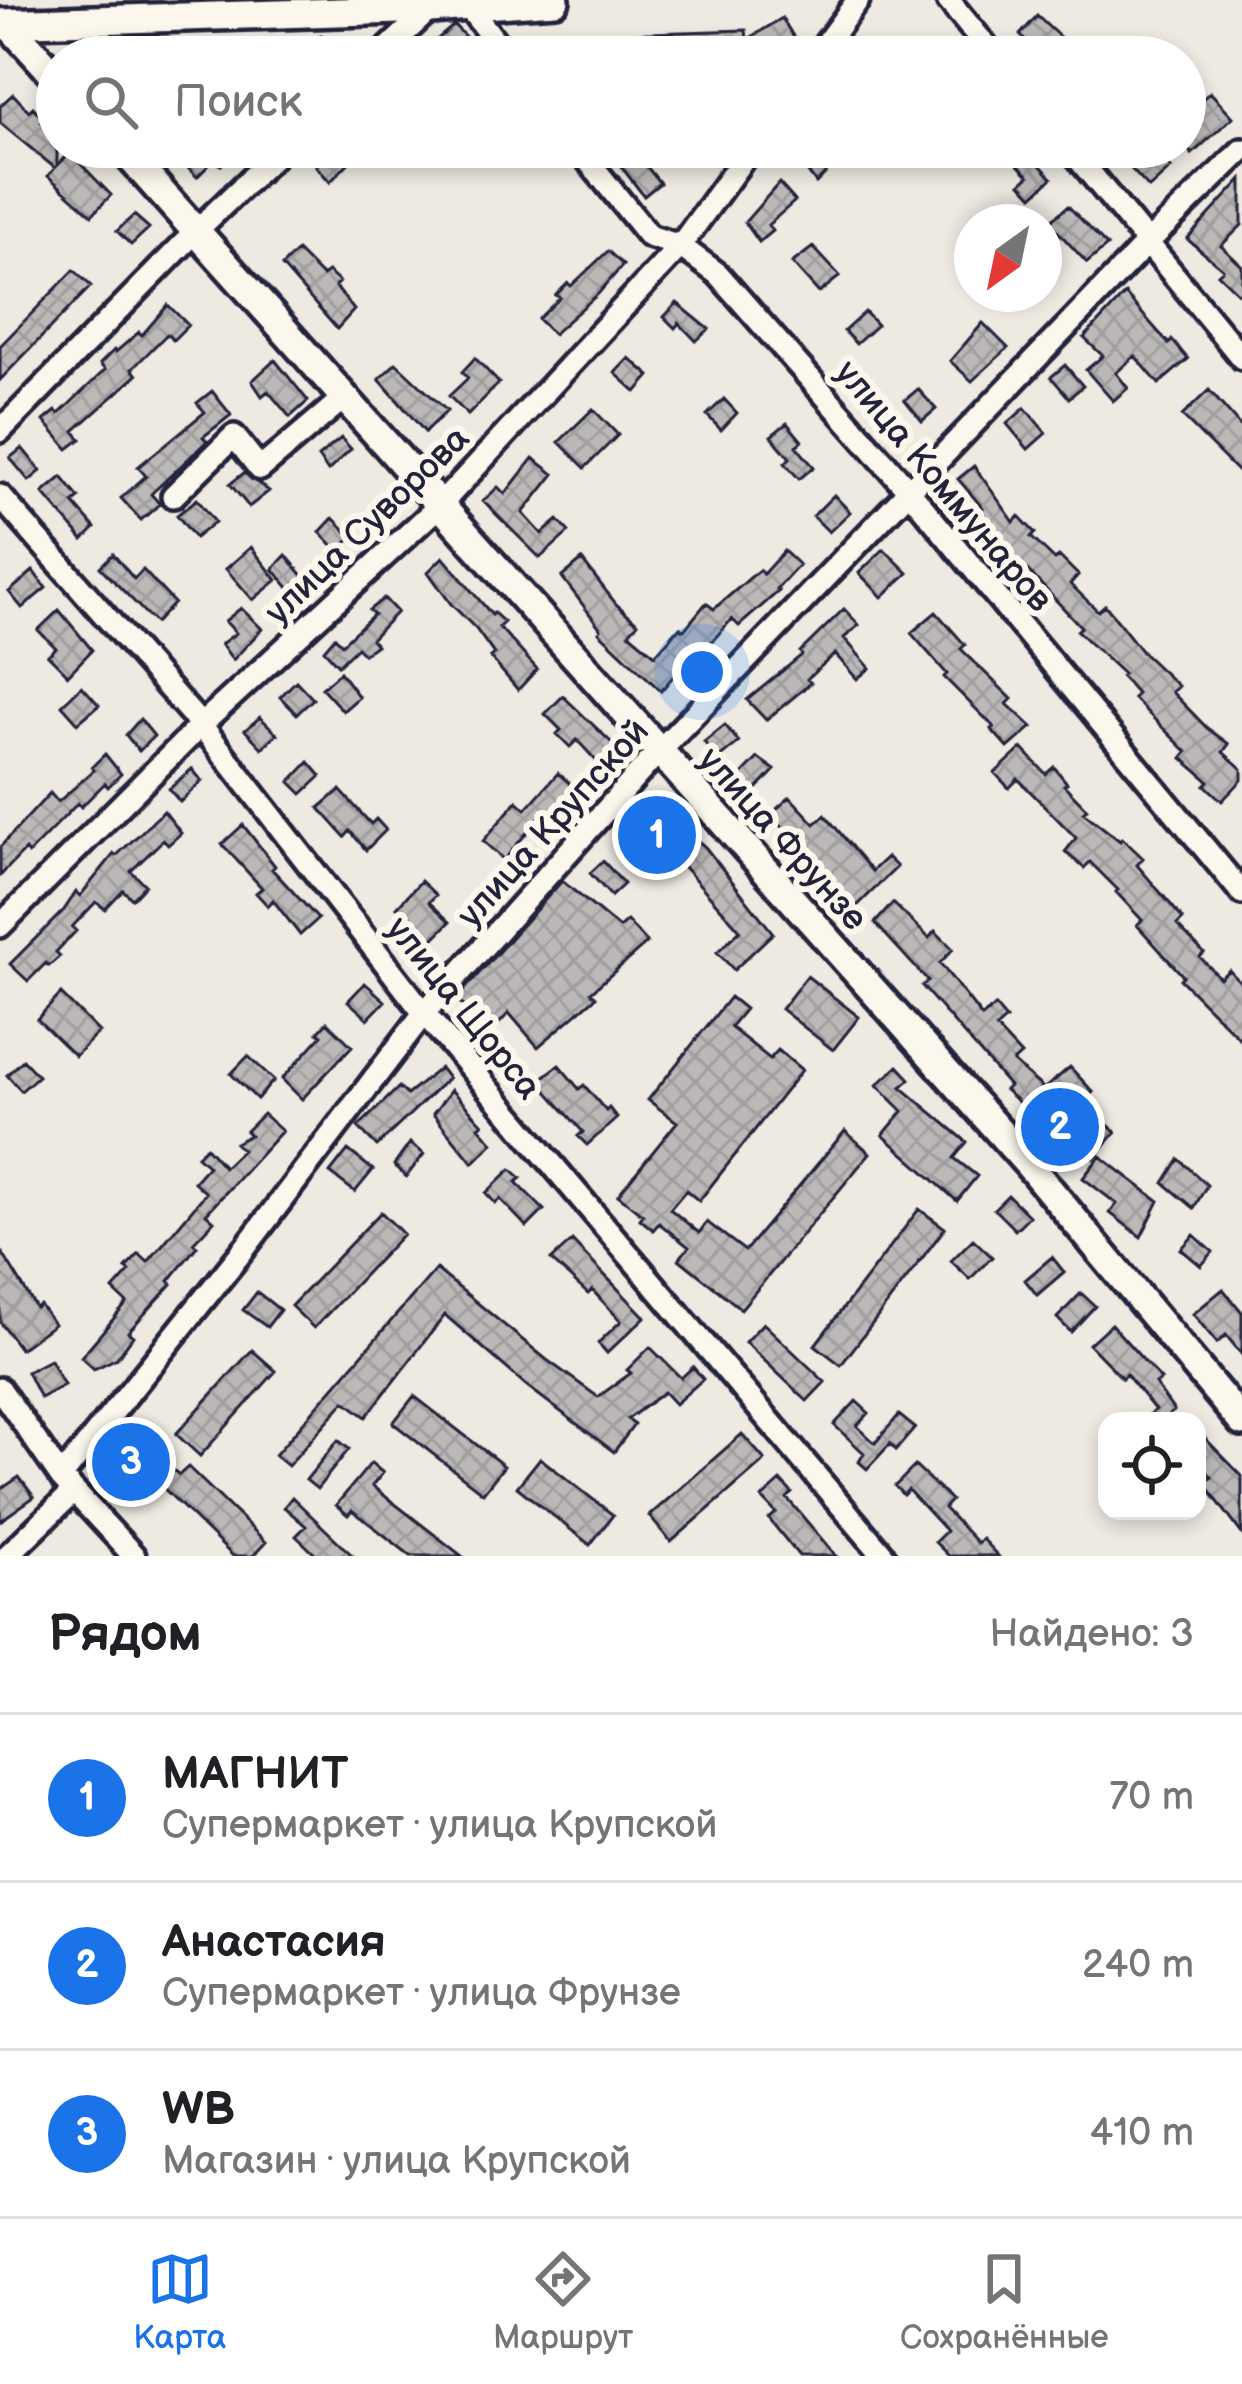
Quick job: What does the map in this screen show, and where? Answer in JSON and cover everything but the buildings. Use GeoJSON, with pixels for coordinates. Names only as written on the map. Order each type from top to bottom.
{"type":"FeatureCollection","features":[{"type":"Feature","properties":{"kind":"main road"},"geometry":{"type":"LineString","coordinates":[[3,23],[430,9],[555,0]]}},
{"type":"Feature","properties":{"kind":"main road"},"geometry":{"type":"LineString","coordinates":[[3,23],[36,57]]}},
{"type":"Feature","properties":{"kind":"main road","name":"улица Фрунзе"},"geometry":{"type":"LineString","coordinates":[[140,168],[1028,1165],[1242,1422]]}},
{"type":"Feature","properties":{"kind":"street"},"geometry":{"type":"LineString","coordinates":[[832,36],[857,0]]}},
{"type":"Feature","properties":{"kind":"street"},"geometry":{"type":"LineString","coordinates":[[948,0],[978,36]]}},
{"type":"Feature","properties":{"kind":"street"},"geometry":{"type":"LineString","coordinates":[[467,5],[491,36]]}},
{"type":"Feature","properties":{"kind":"street"},"geometry":{"type":"LineString","coordinates":[[401,36],[430,9]]}},
{"type":"Feature","properties":{"kind":"street","name":"улица Крупской"},"geometry":{"type":"LineString","coordinates":[[7,1556],[67,1485],[424,1012],[658,752],[1242,150]]}},
{"type":"Feature","properties":{"kind":"street"},"geometry":{"type":"LineString","coordinates":[[0,431],[262,168]]}},
{"type":"Feature","properties":{"kind":"street","name":"улица Коммунаров"},"geometry":{"type":"LineString","coordinates":[[594,168],[649,236],[680,246],[718,274],[910,492],[1242,893]]}},
{"type":"Feature","properties":{"kind":"street","name":"улица Суворова"},"geometry":{"type":"LineString","coordinates":[[0,926],[201,725],[441,504],[680,246],[737,168]]}},
{"type":"Feature","properties":{"kind":"street"},"geometry":{"type":"LineString","coordinates":[[1086,168],[1242,358]]}},
{"type":"Feature","properties":{"kind":"street"},"geometry":{"type":"LineString","coordinates":[[173,496],[234,436],[260,469],[345,397]]}},
{"type":"Feature","properties":{"kind":"street","name":"улица Щорса"},"geometry":{"type":"LineString","coordinates":[[0,496],[201,725],[424,1012],[884,1556]]}},
{"type":"Feature","properties":{"kind":"street"},"geometry":{"type":"LineString","coordinates":[[0,1389],[67,1485],[134,1556]]}},
{"type":"Feature","properties":{"kind":"place","name":"МАГНИТ"},"geometry":{"type":"Point","coordinates":[657,835]}},
{"type":"Feature","properties":{"kind":"place","name":"Анастасия"},"geometry":{"type":"Point","coordinates":[1060,1127]}},
{"type":"Feature","properties":{"kind":"place","name":"WB"},"geometry":{"type":"Point","coordinates":[131,1462]}}]}
